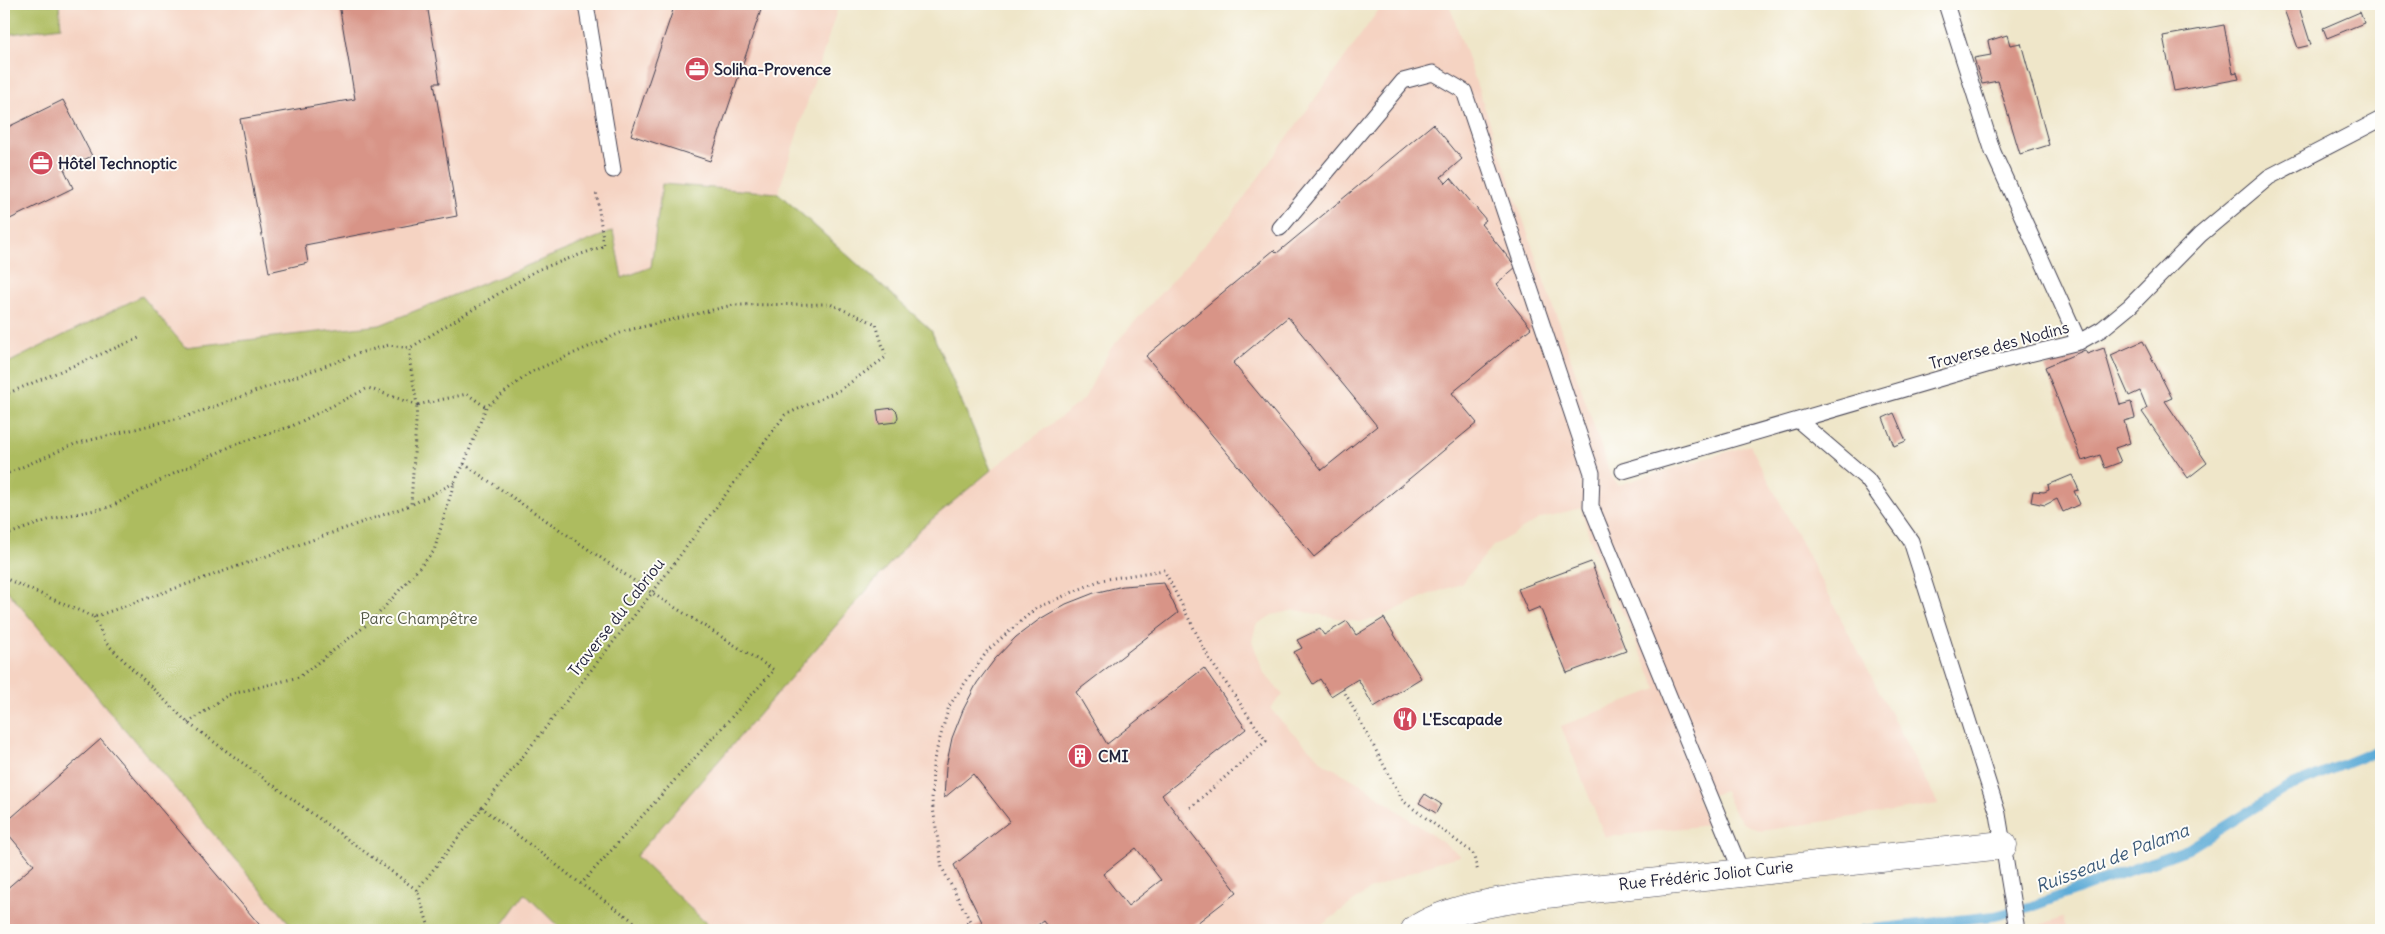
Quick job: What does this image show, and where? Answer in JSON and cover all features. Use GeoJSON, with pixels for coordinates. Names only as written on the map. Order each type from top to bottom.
{"type":"FeatureCollection","features":[{"type":"Feature","properties":{"kind":"street","name":"Rue Frédéric Joliot Curie"},"geometry":{"type":"LineString","coordinates":[[1415,930],[1425,924],[1485,904],[1546,894],[1741,871],[2003,845]]}},
{"type":"Feature","properties":{"kind":"lane"},"geometry":{"type":"LineString","coordinates":[[586,4],[613,170]]}},
{"type":"Feature","properties":{"kind":"lane"},"geometry":{"type":"LineString","coordinates":[[1946,4],[1992,152],[2079,342]]}},
{"type":"Feature","properties":{"kind":"lane"},"geometry":{"type":"LineString","coordinates":[[1280,228],[1403,81],[1433,73],[1464,91],[1592,472],[1591,506],[1741,871]]}},
{"type":"Feature","properties":{"kind":"lane","name":"Traverse des Nodins"},"geometry":{"type":"LineString","coordinates":[[1623,470],[1799,421],[2000,361],[2079,342],[2102,329],[2130,306],[2200,235],[2269,177],[2381,119]]}},
{"type":"Feature","properties":{"kind":"lane"},"geometry":{"type":"LineString","coordinates":[[1799,421],[1867,478],[1911,541],[1998,814],[2016,930]]}},
{"type":"Feature","properties":{"kind":"path"},"geometry":{"type":"LineString","coordinates":[[4,475],[75,444],[191,415],[364,352],[389,345],[410,348],[537,270],[604,246],[594,184]]}},
{"type":"Feature","properties":{"kind":"path","name":"Traverse du Cabriou"},"geometry":{"type":"LineString","coordinates":[[417,890],[652,593],[784,415],[840,390],[886,357],[876,324],[830,304],[733,305],[625,331],[531,372],[486,407]]}},
{"type":"Feature","properties":{"kind":"path"},"geometry":{"type":"LineString","coordinates":[[4,395],[139,338]]}},
{"type":"Feature","properties":{"kind":"path"},"geometry":{"type":"LineString","coordinates":[[410,348],[410,363],[417,405],[411,505]]}},
{"type":"Feature","properties":{"kind":"path"},"geometry":{"type":"LineString","coordinates":[[4,547],[9,534],[51,520],[110,507],[236,444],[292,426],[368,388],[417,405],[467,394],[486,407],[464,464],[454,483],[434,551],[373,620],[299,677],[228,695],[188,723]]}},
{"type":"Feature","properties":{"kind":"path"},"geometry":{"type":"LineString","coordinates":[[464,464],[652,593],[774,670],[581,884]]}},
{"type":"Feature","properties":{"kind":"path"},"geometry":{"type":"LineString","coordinates":[[4,578],[94,616],[411,505],[454,483]]}},
{"type":"Feature","properties":{"kind":"path"},"geometry":{"type":"LineString","coordinates":[[959,930],[970,922],[942,868],[932,801],[933,763],[949,706],[988,650],[1036,608],[1101,580],[1164,570],[1210,660],[1266,742],[1190,808]]}},
{"type":"Feature","properties":{"kind":"path"},"geometry":{"type":"LineString","coordinates":[[94,616],[106,643],[188,723],[417,890],[430,930]]}},
{"type":"Feature","properties":{"kind":"path"},"geometry":{"type":"LineString","coordinates":[[1343,689],[1403,801],[1473,853],[1479,876]]}},
{"type":"Feature","properties":{"kind":"path"},"geometry":{"type":"LineString","coordinates":[[481,807],[581,884],[646,930]]}},
{"type":"Feature","properties":{"kind":"shaded area"},"geometry":{"type":"Polygon","coordinates":[[[4,4],[839,4],[778,193],[662,184],[651,268],[622,278],[613,231],[380,325],[185,347],[142,296],[4,365],[4,4]]]}},
{"type":"Feature","properties":{"kind":"shaded area"},"geometry":{"type":"Polygon","coordinates":[[[1383,4],[1449,4],[1610,473],[1618,485],[1750,445],[1938,804],[1761,831],[1743,823],[1733,810],[1725,791],[1698,799],[1708,825],[1605,837],[1561,726],[1657,689],[1592,545],[1581,508],[1541,518],[1493,546],[1461,584],[1427,595],[1381,617],[1359,622],[1295,610],[1272,615],[1256,625],[1252,641],[1264,673],[1283,695],[1270,708],[1280,720],[1325,764],[1361,784],[1461,856],[1436,862],[1369,890],[1315,930],[713,930],[636,856],[919,530],[991,470],[1084,399],[1111,348],[1233,213],[1383,4]]]}},
{"type":"Feature","properties":{"kind":"shaded area"},"geometry":{"type":"Polygon","coordinates":[[[4,587],[295,930],[4,930],[4,587]]]}},
{"type":"Feature","properties":{"kind":"shaded area"},"geometry":{"type":"Polygon","coordinates":[[[525,894],[562,930],[499,930],[525,894]]]}},
{"type":"Feature","properties":{"kind":"shaded area"},"geometry":{"type":"Polygon","coordinates":[[[2062,917],[2069,930],[2027,930],[2062,917]]]}},
{"type":"Feature","properties":{"kind":"green space"},"geometry":{"type":"Polygon","coordinates":[[[4,4],[59,4],[61,27],[4,35],[4,4]]]}},
{"type":"Feature","properties":{"kind":"green space","name":"Parc Champêtre"},"geometry":{"type":"Polygon","coordinates":[[[662,184],[778,193],[931,330],[991,470],[919,530],[636,856],[713,930],[562,930],[525,894],[499,930],[295,930],[4,587],[4,365],[142,296],[185,347],[380,325],[613,231],[622,278],[651,267],[662,184]]]}},
{"type":"Feature","properties":{"kind":"building"},"geometry":{"type":"Polygon","coordinates":[[[339,4],[427,4],[440,83],[434,83],[457,216],[305,245],[308,263],[269,272],[240,119],[355,99],[339,4]]]}},
{"type":"Feature","properties":{"kind":"building","name":"Soliha-Provence"},"geometry":{"type":"Polygon","coordinates":[[[675,4],[763,4],[710,161],[631,135],[675,4]]]}},
{"type":"Feature","properties":{"kind":"building"},"geometry":{"type":"Polygon","coordinates":[[[2282,4],[2298,4],[2311,45],[2298,48],[2282,4]]]}},
{"type":"Feature","properties":{"kind":"building"},"geometry":{"type":"Polygon","coordinates":[[[2360,12],[2364,23],[2327,38],[2323,28],[2360,12]]]}},
{"type":"Feature","properties":{"kind":"building"},"geometry":{"type":"Polygon","coordinates":[[[2224,25],[2233,73],[2237,72],[2239,79],[2174,91],[2163,36],[2224,25]]]}},
{"type":"Feature","properties":{"kind":"building"},"geometry":{"type":"Polygon","coordinates":[[[2007,35],[2010,45],[2021,43],[2049,145],[2020,154],[1998,81],[1982,84],[1974,58],[1991,55],[1988,41],[2007,35]]]}},
{"type":"Feature","properties":{"kind":"building","name":"Hôtel Technoptic"},"geometry":{"type":"Polygon","coordinates":[[[63,100],[92,156],[64,169],[73,188],[4,222],[4,129],[63,100]]]}},
{"type":"Feature","properties":{"kind":"building"},"geometry":{"type":"Polygon","coordinates":[[[1433,124],[1462,159],[1441,177],[1446,183],[1451,178],[1486,220],[1481,224],[1516,267],[1496,284],[1531,328],[1452,393],[1477,423],[1314,557],[1146,356],[1274,250],[1277,253],[1433,124]],[[1288,317],[1233,363],[1322,470],[1377,426],[1288,317]]]}},
{"type":"Feature","properties":{"kind":"building"},"geometry":{"type":"Polygon","coordinates":[[[2143,341],[2172,398],[2165,401],[2207,463],[2188,478],[2142,412],[2147,408],[2140,391],[2129,396],[2111,355],[2143,341]]]}},
{"type":"Feature","properties":{"kind":"building"},"geometry":{"type":"Polygon","coordinates":[[[2104,348],[2120,405],[2131,402],[2135,418],[2124,421],[2130,443],[2115,448],[2121,462],[2105,468],[2100,455],[2082,461],[2045,367],[2085,350],[2087,354],[2104,348]]]}},
{"type":"Feature","properties":{"kind":"building"},"geometry":{"type":"Polygon","coordinates":[[[893,408],[897,412],[896,422],[879,424],[877,410],[893,408]]]}},
{"type":"Feature","properties":{"kind":"building"},"geometry":{"type":"Polygon","coordinates":[[[1894,413],[1906,441],[1894,446],[1883,418],[1894,413]]]}},
{"type":"Feature","properties":{"kind":"building"},"geometry":{"type":"Polygon","coordinates":[[[2072,475],[2079,490],[2074,491],[2080,504],[2063,512],[2057,499],[2045,505],[2031,502],[2033,491],[2044,492],[2049,490],[2048,485],[2072,475]]]}},
{"type":"Feature","properties":{"kind":"building"},"geometry":{"type":"Polygon","coordinates":[[[1591,562],[1626,651],[1567,673],[1540,607],[1528,612],[1518,589],[1591,562]]]}},
{"type":"Feature","properties":{"kind":"building","name":"CMI"},"geometry":{"type":"Polygon","coordinates":[[[1164,583],[1178,613],[1076,692],[1107,744],[1204,668],[1246,729],[1162,795],[1237,892],[1188,930],[1050,930],[1043,921],[1031,930],[971,930],[982,922],[954,865],[1010,821],[973,774],[944,798],[946,767],[952,738],[963,710],[977,683],[995,659],[1016,637],[1040,619],[1066,604],[1094,593],[1123,586],[1164,583]],[[1136,848],[1103,874],[1128,906],[1161,880],[1136,848]]]}},
{"type":"Feature","properties":{"kind":"building"},"geometry":{"type":"Polygon","coordinates":[[[1384,618],[1421,678],[1374,707],[1358,679],[1331,696],[1320,679],[1313,684],[1294,652],[1302,648],[1297,640],[1320,629],[1324,635],[1347,621],[1356,635],[1384,618]]]}},
{"type":"Feature","properties":{"kind":"building"},"geometry":{"type":"Polygon","coordinates":[[[101,739],[264,930],[4,930],[4,891],[34,865],[4,829],[4,824],[101,739]]]}},
{"type":"Feature","properties":{"kind":"building"},"geometry":{"type":"Polygon","coordinates":[[[1425,794],[1441,804],[1436,813],[1419,803],[1425,794]]]}},
{"type":"Feature","properties":{"kind":"waterway","name":"Ruisseau de Palama"},"geometry":{"type":"LineString","coordinates":[[1863,930],[1995,916],[2033,906],[2188,849],[2286,788],[2381,749]]}},
{"type":"Feature","properties":{"kind":"place","name":"Soliha-Provence"},"geometry":{"type":"Point","coordinates":[697,69]}},
{"type":"Feature","properties":{"kind":"place","name":"Hôtel Technoptic"},"geometry":{"type":"Point","coordinates":[41,163]}},
{"type":"Feature","properties":{"kind":"place","name":"L'Escapade"},"geometry":{"type":"Point","coordinates":[1405,719]}},
{"type":"Feature","properties":{"kind":"place","name":"CMI"},"geometry":{"type":"Point","coordinates":[1080,756]}}]}
